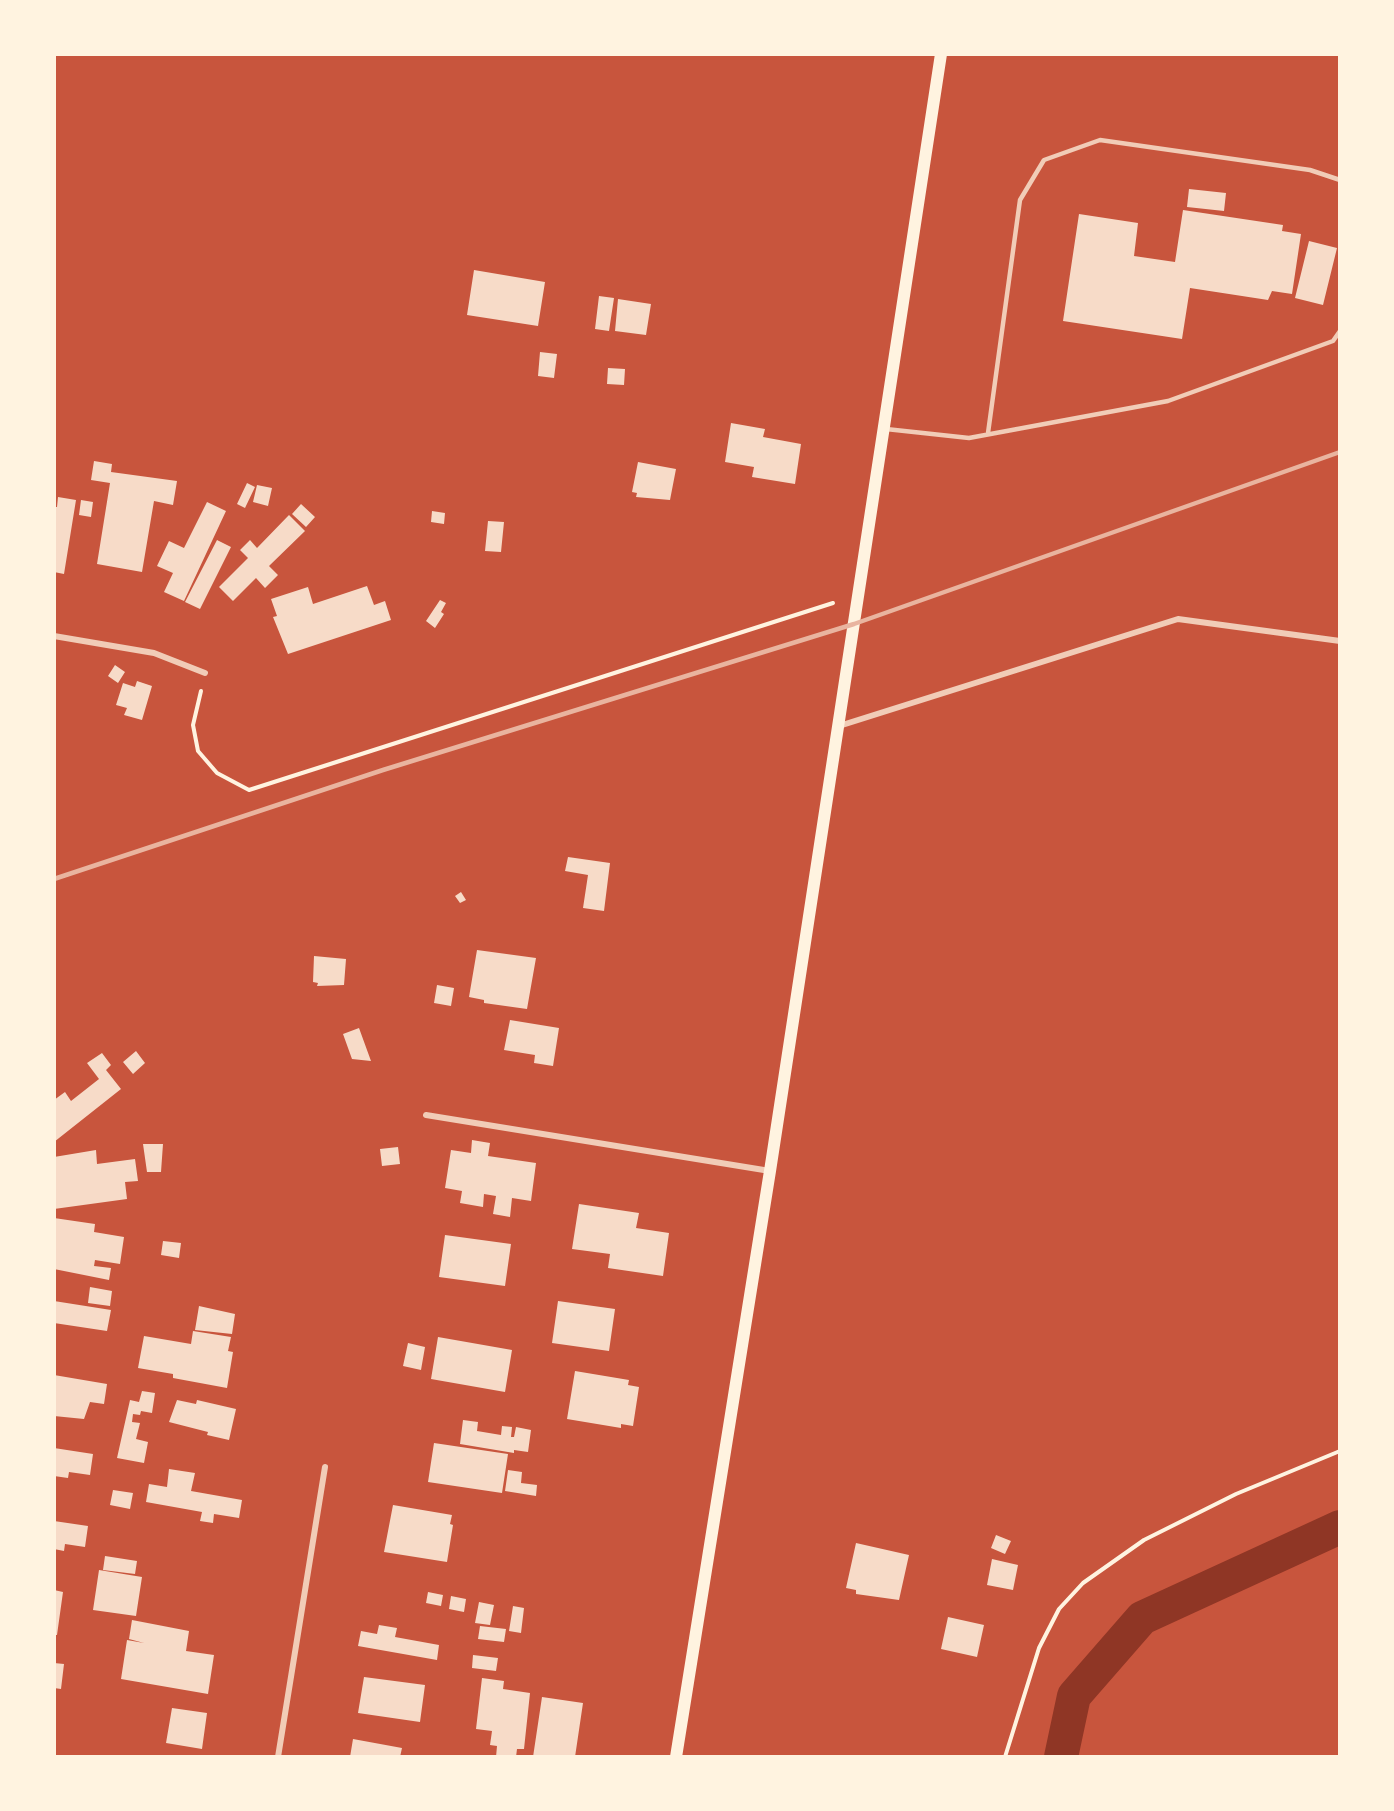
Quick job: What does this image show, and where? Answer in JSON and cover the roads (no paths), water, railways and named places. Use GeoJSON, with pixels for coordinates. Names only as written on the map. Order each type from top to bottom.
{"type":"FeatureCollection","features":[{"type":"Feature","properties":{"kind":"main road"},"geometry":{"type":"LineString","coordinates":[[676,1757],[770,1170],[941,54]]}},
{"type":"Feature","properties":{"kind":"street"},"geometry":{"type":"LineString","coordinates":[[838,726],[1178,619],[1340,641]]}},
{"type":"Feature","properties":{"kind":"street"},"geometry":{"type":"LineString","coordinates":[[54,636],[154,653],[205,673]]}},
{"type":"Feature","properties":{"kind":"street"},"geometry":{"type":"LineString","coordinates":[[426,1115],[770,1170]]}},
{"type":"Feature","properties":{"kind":"street"},"geometry":{"type":"LineString","coordinates":[[278,1757],[325,1467]]}},
{"type":"Feature","properties":{"kind":"lane"},"geometry":{"type":"LineString","coordinates":[[988,433],[1020,200],[1044,160],[1100,140],[1310,170],[1340,180]]}},
{"type":"Feature","properties":{"kind":"lane"},"geometry":{"type":"LineString","coordinates":[[883,429],[969,438],[1168,401],[1333,341],[1340,331]]}},
{"type":"Feature","properties":{"kind":"waterway"},"geometry":{"type":"LineString","coordinates":[[1061,1757],[1074,1696],[1142,1618],[1340,1527]]}},
{"type":"Feature","properties":{"kind":"railway"},"geometry":{"type":"LineString","coordinates":[[54,879],[383,770],[854,624],[1340,452]]}}]}
